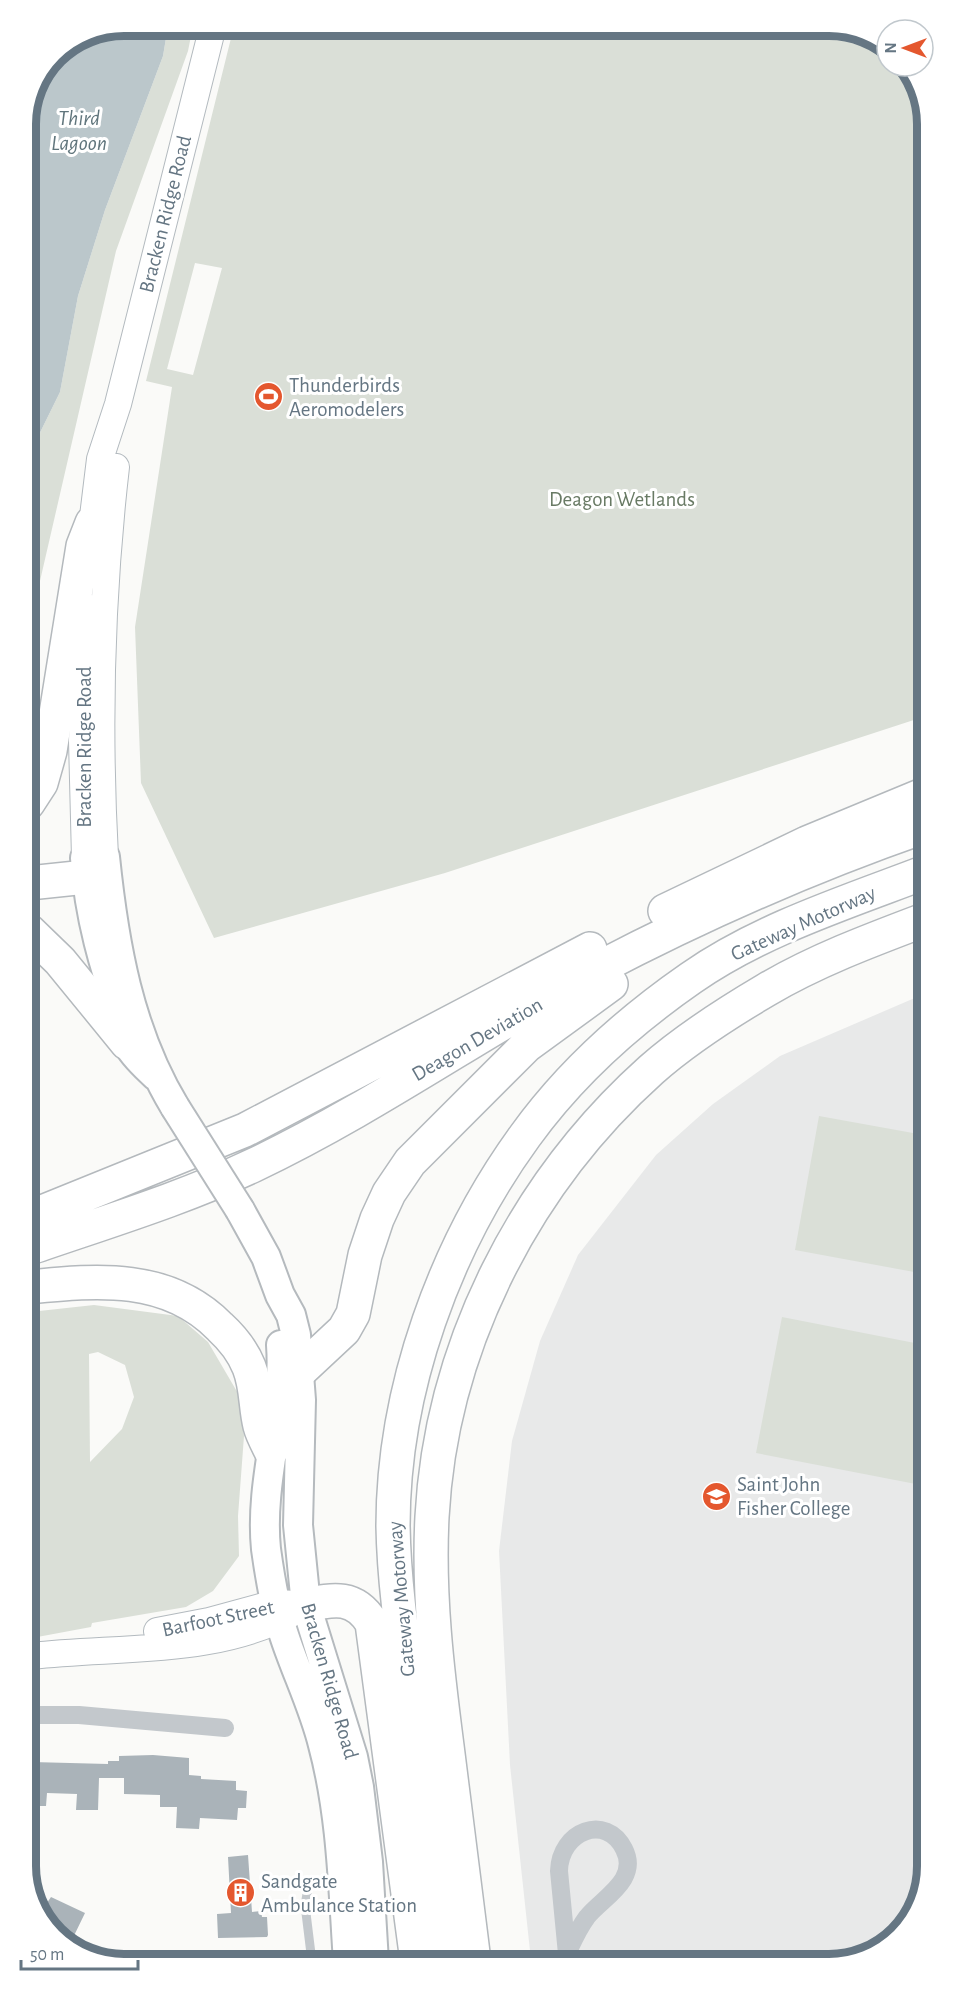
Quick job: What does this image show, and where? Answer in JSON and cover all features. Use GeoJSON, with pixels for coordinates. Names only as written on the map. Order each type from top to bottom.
{"type":"FeatureCollection","features":[{"type":"Feature","properties":{"kind":"highway"},"geometry":{"type":"LineString","coordinates":[[36,788],[46,769],[83,546],[92,524]]}},
{"type":"Feature","properties":{"kind":"highway","name":"Deagon Deviation"},"geometry":{"type":"LineString","coordinates":[[36,1215],[245,1130],[727,880],[917,798]]}},
{"type":"Feature","properties":{"kind":"highway","name":"Deagon Deviation"},"geometry":{"type":"LineString","coordinates":[[36,1246],[199,1189],[254,1165],[309,1137],[594,971],[700,918],[917,829]]}},
{"type":"Feature","properties":{"kind":"highway"},"geometry":{"type":"LineString","coordinates":[[36,863],[96,867]]}},
{"type":"Feature","properties":{"kind":"highway"},"geometry":{"type":"LineString","coordinates":[[36,881],[96,867]]}},
{"type":"Feature","properties":{"kind":"highway","name":"Gateway Motorway"},"geometry":{"type":"LineString","coordinates":[[442,1954],[394,1560],[393,1523],[398,1459],[410,1390],[427,1327],[457,1251],[490,1188],[526,1134],[576,1076],[629,1026],[692,978],[773,932],[917,875]]}},
{"type":"Feature","properties":{"kind":"highway"},"geometry":{"type":"LineString","coordinates":[[299,1371],[344,1330],[353,1314],[365,1255],[377,1220],[389,1193],[410,1162],[526,1046],[593,995],[681,943],[700,918]]}},
{"type":"Feature","properties":{"kind":"highway","name":"Gateway Motorway"},"geometry":{"type":"LineString","coordinates":[[473,1954],[436,1656],[431,1588],[432,1515],[442,1436],[457,1374],[478,1314],[508,1251],[536,1203],[573,1153],[606,1114],[653,1069],[711,1025],[769,988],[917,923]]}},
{"type":"Feature","properties":{"kind":"highway"},"geometry":{"type":"LineString","coordinates":[[36,939],[60,961],[127,1043]]}},
{"type":"Feature","properties":{"kind":"highway"},"geometry":{"type":"LineString","coordinates":[[36,1195],[127,1163],[156,1167]]}},
{"type":"Feature","properties":{"kind":"highway"},"geometry":{"type":"LineString","coordinates":[[36,1287],[112,1281],[142,1285],[190,1302],[211,1317],[232,1338],[249,1366],[259,1404],[260,1425],[270,1451]]}},
{"type":"Feature","properties":{"kind":"highway"},"geometry":{"type":"LineString","coordinates":[[287,1609],[327,1600],[355,1604],[364,1611],[372,1623],[416,1954]]}},
{"type":"Feature","properties":{"kind":"main road","name":"Bracken Ridge Road"},"geometry":{"type":"LineString","coordinates":[[210,36],[118,404],[100,459],[87,577],[81,741],[96,867],[117,957],[156,1076],[240,1210],[266,1257],[280,1295],[291,1315],[299,1371],[301,1442],[298,1526],[287,1609]]}},
{"type":"Feature","properties":{"kind":"main road","name":"Bracken Ridge Road"},"geometry":{"type":"LineString","coordinates":[[118,404],[117,461],[103,669],[95,930],[102,960],[127,1030],[127,1043],[140,1062],[156,1076]]}},
{"type":"Feature","properties":{"kind":"main road","name":"Bracken Ridge Road"},"geometry":{"type":"LineString","coordinates":[[280,1295],[278,1317],[281,1372],[270,1451],[265,1519],[287,1609],[319,1655],[352,1757],[364,1817],[349,1954]]}},
{"type":"Feature","properties":{"kind":"main road","name":"Barfoot Street"},"geometry":{"type":"LineString","coordinates":[[36,1656],[90,1649],[107,1639],[287,1609]]}},
{"type":"Feature","properties":{"kind":"main road","name":"Bracken Ridge Road"},"geometry":{"type":"LineString","coordinates":[[356,1885],[372,1954]]}},
{"type":"Feature","properties":{"kind":"street"},"geometry":{"type":"LineString","coordinates":[[36,1714],[79,1714],[225,1728]]}},
{"type":"Feature","properties":{"kind":"street"},"geometry":{"type":"LineString","coordinates":[[567,1954],[559,1859],[571,1838],[582,1832],[594,1830],[606,1833],[624,1849],[627,1861],[625,1874],[620,1885],[587,1917],[568,1954]]}},
{"type":"Feature","properties":{"kind":"lane"},"geometry":{"type":"LineString","coordinates":[[309,1883],[305,1905],[311,1954]]}},
{"type":"Feature","properties":{"kind":"shaded area","name":"Saint John Fisher College"},"geometry":{"type":"Polygon","coordinates":[[[917,997],[917,1866],[912,1894],[902,1915],[883,1936],[863,1947],[846,1952],[829,1954],[530,1954],[510,1765],[499,1551],[512,1441],[540,1341],[578,1255],[656,1155],[713,1104],[780,1056],[917,997]]]}},
{"type":"Feature","properties":{"kind":"green space"},"geometry":{"type":"Polygon","coordinates":[[[166,36],[191,36],[188,51],[116,251],[36,598],[36,441],[60,392],[78,296],[105,210],[163,56],[166,36]]]}},
{"type":"Feature","properties":{"kind":"green space","name":"Deagon Wetlands"},"geometry":{"type":"Polygon","coordinates":[[[232,36],[835,36],[857,41],[875,49],[875,78],[904,78],[915,107],[917,124],[917,719],[445,873],[214,938],[141,783],[135,627],[172,387],[146,381],[232,36]],[[195,263],[167,369],[193,375],[222,268],[195,263]]]}},
{"type":"Feature","properties":{"kind":"green space"},"geometry":{"type":"Polygon","coordinates":[[[819,1116],[917,1134],[917,1273],[795,1250],[819,1116]]]}},
{"type":"Feature","properties":{"kind":"green space"},"geometry":{"type":"Polygon","coordinates":[[[94,1305],[178,1316],[208,1342],[239,1395],[244,1436],[238,1516],[239,1556],[213,1591],[186,1607],[92,1623],[91,1627],[36,1637],[36,1311],[94,1305]],[[98,1352],[89,1354],[90,1462],[122,1429],[134,1397],[125,1365],[98,1352]]]}},
{"type":"Feature","properties":{"kind":"green space"},"geometry":{"type":"Polygon","coordinates":[[[782,1317],[917,1343],[917,1484],[756,1453],[782,1317]]]}},
{"type":"Feature","properties":{"kind":"water","name":"Third Lagoon"},"geometry":{"type":"Polygon","coordinates":[[[124,36],[166,36],[163,56],[105,210],[78,296],[60,392],[36,441],[36,118],[43,90],[51,75],[62,62],[75,51],[90,43],[124,36]]]}},
{"type":"Feature","properties":{"kind":"building"},"geometry":{"type":"Polygon","coordinates":[[[153,1755],[189,1758],[189,1775],[201,1776],[201,1779],[236,1781],[236,1790],[247,1791],[246,1808],[238,1808],[237,1820],[200,1818],[199,1829],[176,1828],[177,1807],[160,1807],[160,1795],[124,1794],[124,1778],[99,1778],[98,1810],[76,1810],[77,1794],[47,1793],[46,1806],[36,1806],[36,1762],[108,1764],[108,1761],[119,1761],[119,1756],[153,1755]]]}},
{"type":"Feature","properties":{"kind":"building","name":"Sandgate Ambulance Station"},"geometry":{"type":"Polygon","coordinates":[[[248,1855],[252,1912],[261,1911],[262,1917],[267,1917],[268,1935],[267,1937],[218,1938],[217,1914],[231,1913],[228,1857],[248,1855]]]}},
{"type":"Feature","properties":{"kind":"building"},"geometry":{"type":"Polygon","coordinates":[[[51,1897],[85,1913],[73,1938],[54,1920],[46,1905],[51,1897]]]}},
{"type":"Feature","properties":{"kind":"place","name":"Thunderbirds Aeromodelers"},"geometry":{"type":"Point","coordinates":[268,397]}},
{"type":"Feature","properties":{"kind":"place","name":"Saint John Fisher College"},"geometry":{"type":"Point","coordinates":[716,1496]}},
{"type":"Feature","properties":{"kind":"place","name":"Sandgate Ambulance Station"},"geometry":{"type":"Point","coordinates":[240,1893]}}]}
